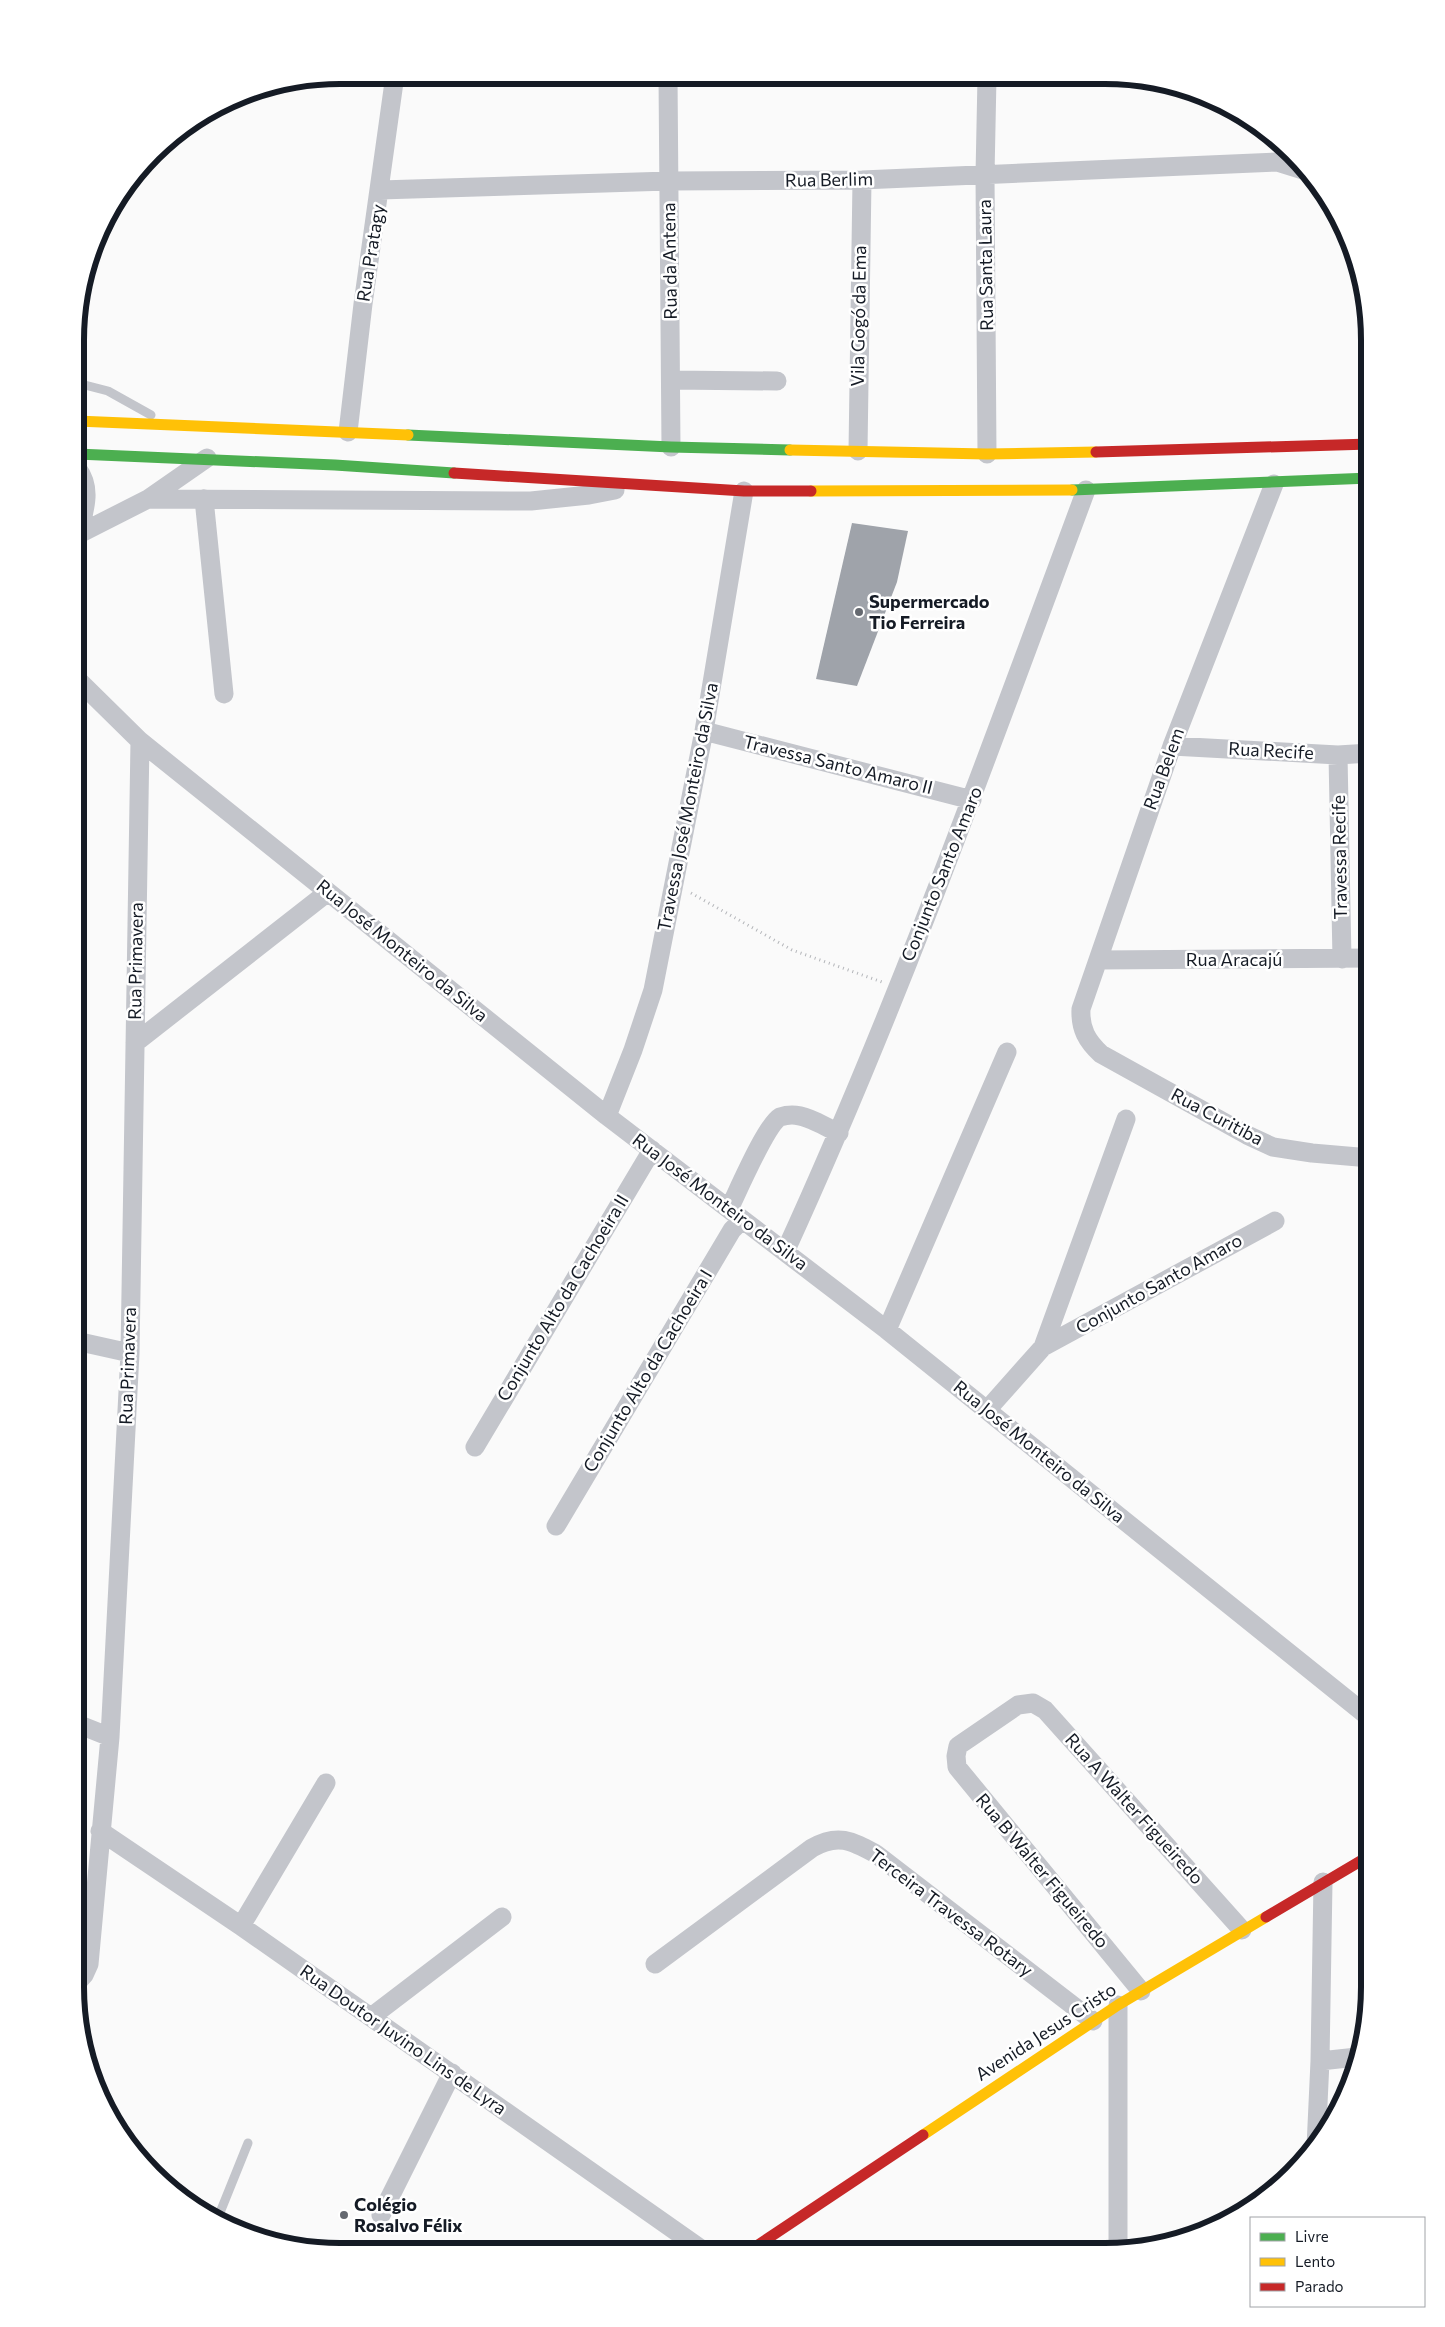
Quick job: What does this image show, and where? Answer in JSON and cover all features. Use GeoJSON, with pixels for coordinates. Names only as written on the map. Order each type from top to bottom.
{"type":"FeatureCollection","features":[{"type":"Feature","properties":{"kind":"main road"},"geometry":{"type":"LineString","coordinates":[[84,422],[671,447],[987,454],[1200,450],[1361,444]]}},
{"type":"Feature","properties":{"kind":"main road"},"geometry":{"type":"LineString","coordinates":[[84,454],[206,458],[744,491],[1086,490],[1274,484],[1361,479]]}},
{"type":"Feature","properties":{"kind":"main road","name":"Avenida Jesus Cristo"},"geometry":{"type":"LineString","coordinates":[[761,2243],[1118,2005],[1361,1861]]}},
{"type":"Feature","properties":{"kind":"street","name":"Rua Pratagy"},"geometry":{"type":"LineString","coordinates":[[348,432],[363,304],[394,84]]}},
{"type":"Feature","properties":{"kind":"street","name":"Rua da Antena"},"geometry":{"type":"LineString","coordinates":[[668,84],[671,447]]}},
{"type":"Feature","properties":{"kind":"street","name":"Rua Santa Laura"},"geometry":{"type":"LineString","coordinates":[[987,84],[985,175],[987,454]]}},
{"type":"Feature","properties":{"kind":"street","name":"Rua Berlim"},"geometry":{"type":"LineString","coordinates":[[380,190],[669,181],[862,180],[1277,162],[1294,167]]}},
{"type":"Feature","properties":{"kind":"street","name":"Vila Gogó da Ema"},"geometry":{"type":"LineString","coordinates":[[858,451],[862,180]]}},
{"type":"Feature","properties":{"kind":"street"},"geometry":{"type":"LineString","coordinates":[[671,380],[777,381]]}},
{"type":"Feature","properties":{"kind":"street"},"geometry":{"type":"LineString","coordinates":[[84,531],[148,499],[206,458]]}},
{"type":"Feature","properties":{"kind":"street"},"geometry":{"type":"LineString","coordinates":[[84,480],[87,490],[84,511]]}},
{"type":"Feature","properties":{"kind":"street"},"geometry":{"type":"LineString","coordinates":[[148,499],[531,501],[589,496],[633,484]]}},
{"type":"Feature","properties":{"kind":"street","name":"Rua Belem"},"geometry":{"type":"LineString","coordinates":[[1101,1054],[1091,1045],[1080,1024],[1081,1009],[1172,746],[1274,484]]}},
{"type":"Feature","properties":{"kind":"street","name":"Conjunto Santo Amaro"},"geometry":{"type":"LineString","coordinates":[[785,1252],[839,1133],[972,800],[1086,490]]}},
{"type":"Feature","properties":{"kind":"street","name":"Travessa José Monteiro da Silva"},"geometry":{"type":"LineString","coordinates":[[607,1116],[633,1050],[653,990],[704,731],[744,491]]}},
{"type":"Feature","properties":{"kind":"street"},"geometry":{"type":"LineString","coordinates":[[204,499],[224,694]]}},
{"type":"Feature","properties":{"kind":"street","name":"Rua José Monteiro da Silva"},"geometry":{"type":"LineString","coordinates":[[84,685],[140,741],[607,1116],[887,1330],[1361,1711]]}},
{"type":"Feature","properties":{"kind":"street","name":"Travessa Santo Amaro II"},"geometry":{"type":"LineString","coordinates":[[704,731],[972,800]]}},
{"type":"Feature","properties":{"kind":"street","name":"Rua Primavera"},"geometry":{"type":"LineString","coordinates":[[84,1975],[89,1964],[110,1737],[130,1353],[140,741]]}},
{"type":"Feature","properties":{"kind":"street","name":"Rua Recife"},"geometry":{"type":"LineString","coordinates":[[1172,746],[1338,755],[1361,754]]}},
{"type":"Feature","properties":{"kind":"street","name":"Travessa Recife"},"geometry":{"type":"LineString","coordinates":[[1338,755],[1342,959]]}},
{"type":"Feature","properties":{"kind":"street"},"geometry":{"type":"LineString","coordinates":[[135,1043],[328,892]]}},
{"type":"Feature","properties":{"kind":"street","name":"Rua Aracajú"},"geometry":{"type":"LineString","coordinates":[[1098,960],[1361,958]]}},
{"type":"Feature","properties":{"kind":"street"},"geometry":{"type":"LineString","coordinates":[[887,1330],[1007,1052]]}},
{"type":"Feature","properties":{"kind":"street","name":"Rua Curitiba"},"geometry":{"type":"LineString","coordinates":[[1101,1054],[1247,1135],[1273,1147],[1361,1157]]}},
{"type":"Feature","properties":{"kind":"street","name":"Conjunto Alto da Cachoeira I"},"geometry":{"type":"LineString","coordinates":[[556,1526],[732,1230],[735,1214],[758,1150],[772,1126],[780,1117],[792,1115],[807,1118],[839,1133]]}},
{"type":"Feature","properties":{"kind":"street","name":"Conjunto Santo Amaro"},"geometry":{"type":"LineString","coordinates":[[1043,1347],[1126,1119]]}},
{"type":"Feature","properties":{"kind":"street","name":"Conjunto Alto da Cachoeira II"},"geometry":{"type":"LineString","coordinates":[[475,1446],[652,1150]]}},
{"type":"Feature","properties":{"kind":"street","name":"Conjunto Santo Amaro"},"geometry":{"type":"LineString","coordinates":[[987,1410],[1043,1347],[1275,1221]]}},
{"type":"Feature","properties":{"kind":"street"},"geometry":{"type":"LineString","coordinates":[[84,1343],[130,1353]]}},
{"type":"Feature","properties":{"kind":"street","name":"Rua A Walter Figueiredo"},"geometry":{"type":"LineString","coordinates":[[958,1746],[1018,1705],[1033,1703],[1045,1710],[1242,1930]]}},
{"type":"Feature","properties":{"kind":"street"},"geometry":{"type":"LineString","coordinates":[[84,1727],[110,1737]]}},
{"type":"Feature","properties":{"kind":"street","name":"Rua B Walter Figueiredo"},"geometry":{"type":"LineString","coordinates":[[958,1746],[956,1756],[957,1767],[965,1778],[1141,1991]]}},
{"type":"Feature","properties":{"kind":"street"},"geometry":{"type":"LineString","coordinates":[[241,1926],[326,1783]]}},
{"type":"Feature","properties":{"kind":"street","name":"Rua Doutor Juvino Lins de Lyra"},"geometry":{"type":"LineString","coordinates":[[100,1830],[241,1926],[693,2243]]}},
{"type":"Feature","properties":{"kind":"street","name":"Terceira Travessa Rotary"},"geometry":{"type":"LineString","coordinates":[[654,1964],[812,1848],[825,1841],[846,1840],[876,1854],[1093,2021]]}},
{"type":"Feature","properties":{"kind":"street"},"geometry":{"type":"LineString","coordinates":[[1317,2132],[1320,2061],[1323,1882]]}},
{"type":"Feature","properties":{"kind":"street"},"geometry":{"type":"LineString","coordinates":[[371,2017],[502,1916]]}},
{"type":"Feature","properties":{"kind":"street"},"geometry":{"type":"LineString","coordinates":[[1118,2005],[1118,2243]]}},
{"type":"Feature","properties":{"kind":"street"},"geometry":{"type":"LineString","coordinates":[[1320,2061],[1352,2058]]}},
{"type":"Feature","properties":{"kind":"street"},"geometry":{"type":"LineString","coordinates":[[381,2216],[452,2074]]}},
{"type":"Feature","properties":{"kind":"lane"},"geometry":{"type":"LineString","coordinates":[[84,385],[108,391],[169,425]]}},
{"type":"Feature","properties":{"kind":"lane"},"geometry":{"type":"LineString","coordinates":[[220,2214],[248,2143]]}},
{"type":"Feature","properties":{"kind":"path"},"geometry":{"type":"LineString","coordinates":[[675,885],[792,950],[897,988]]}},
{"type":"Feature","properties":{"kind":"building","name":"Supermercado Tio Ferreira"},"geometry":{"type":"Polygon","coordinates":[[[852,523],[908,531],[897,582],[857,686],[816,679],[852,523]]]}},
{"type":"Feature","properties":{"kind":"traffic: fast"},"geometry":{"type":"LineString","coordinates":[[408,435],[671,447],[790,450]]}},
{"type":"Feature","properties":{"kind":"traffic: fast"},"geometry":{"type":"LineString","coordinates":[[84,454],[335,465],[454,473]]}},
{"type":"Feature","properties":{"kind":"traffic: fast"},"geometry":{"type":"LineString","coordinates":[[1072,490],[1361,478]]}},
{"type":"Feature","properties":{"kind":"traffic: slow"},"geometry":{"type":"LineString","coordinates":[[84,421],[408,435]]}},
{"type":"Feature","properties":{"kind":"traffic: slow"},"geometry":{"type":"LineString","coordinates":[[790,450],[987,454],[1096,452]]}},
{"type":"Feature","properties":{"kind":"traffic: slow"},"geometry":{"type":"LineString","coordinates":[[811,491],[1072,490]]}},
{"type":"Feature","properties":{"kind":"traffic: slow"},"geometry":{"type":"LineString","coordinates":[[923,2135],[1118,2005],[1266,1917]]}},
{"type":"Feature","properties":{"kind":"traffic: jam"},"geometry":{"type":"LineString","coordinates":[[1096,452],[1361,444]]}},
{"type":"Feature","properties":{"kind":"traffic: jam"},"geometry":{"type":"LineString","coordinates":[[454,473],[744,491],[811,491]]}},
{"type":"Feature","properties":{"kind":"traffic: jam"},"geometry":{"type":"LineString","coordinates":[[1266,1917],[1361,1861]]}},
{"type":"Feature","properties":{"kind":"traffic: jam"},"geometry":{"type":"LineString","coordinates":[[761,2243],[923,2135]]}},
{"type":"Feature","properties":{"kind":"place","name":"Supermercado Tio Ferreira"},"geometry":{"type":"Point","coordinates":[859,612]}},
{"type":"Feature","properties":{"kind":"place","name":"Colégio Rosalvo Félix"},"geometry":{"type":"Point","coordinates":[344,2215]}}]}
